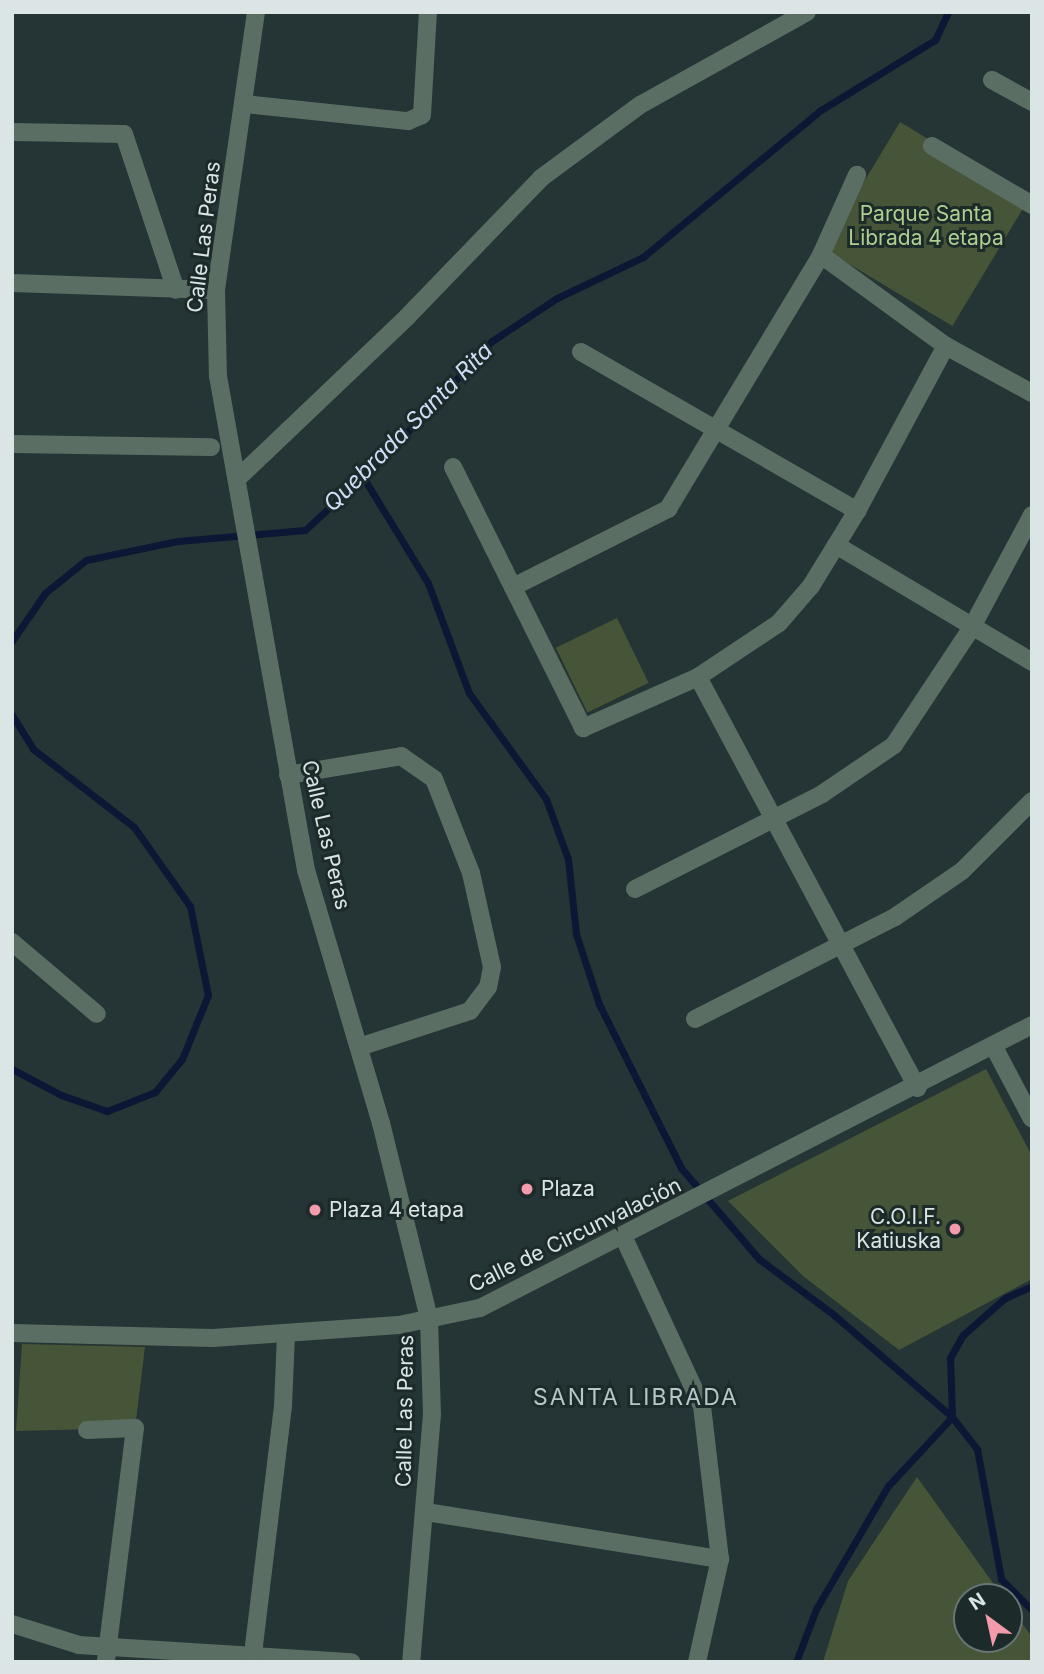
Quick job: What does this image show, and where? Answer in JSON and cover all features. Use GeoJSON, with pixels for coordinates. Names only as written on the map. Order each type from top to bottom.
{"type":"FeatureCollection","features":[{"type":"Feature","properties":{"kind":"street","name":"Calle Las Peras"},"geometry":{"type":"LineString","coordinates":[[256,12],[245,104],[216,290],[218,376],[257,580],[306,870],[359,1047],[429,1319],[432,1414],[426,1512],[411,1662]]}},
{"type":"Feature","properties":{"kind":"street"},"geometry":{"type":"LineString","coordinates":[[245,104],[408,121],[422,115],[428,12]]}},
{"type":"Feature","properties":{"kind":"street"},"geometry":{"type":"LineString","coordinates":[[238,487],[541,178],[640,105],[807,12]]}},
{"type":"Feature","properties":{"kind":"street"},"geometry":{"type":"LineString","coordinates":[[992,80],[1032,102]]}},
{"type":"Feature","properties":{"kind":"street"},"geometry":{"type":"LineString","coordinates":[[12,132],[124,134],[176,290]]}},
{"type":"Feature","properties":{"kind":"street"},"geometry":{"type":"LineString","coordinates":[[932,146],[1032,205]]}},
{"type":"Feature","properties":{"kind":"street"},"geometry":{"type":"LineString","coordinates":[[513,587],[668,509],[821,256],[857,175]]}},
{"type":"Feature","properties":{"kind":"street"},"geometry":{"type":"LineString","coordinates":[[821,256],[946,346],[1032,393]]}},
{"type":"Feature","properties":{"kind":"street"},"geometry":{"type":"LineString","coordinates":[[12,283],[216,290]]}},
{"type":"Feature","properties":{"kind":"street"},"geometry":{"type":"LineString","coordinates":[[453,467],[583,728],[698,677],[779,623],[811,586],[857,511],[946,346]]}},
{"type":"Feature","properties":{"kind":"street"},"geometry":{"type":"LineString","coordinates":[[581,352],[857,511]]}},
{"type":"Feature","properties":{"kind":"street"},"geometry":{"type":"LineString","coordinates":[[12,444],[211,447]]}},
{"type":"Feature","properties":{"kind":"street"},"geometry":{"type":"LineString","coordinates":[[635,889],[775,820],[894,745],[972,627],[1032,515]]}},
{"type":"Feature","properties":{"kind":"street"},"geometry":{"type":"LineString","coordinates":[[836,545],[1032,662]]}},
{"type":"Feature","properties":{"kind":"street"},"geometry":{"type":"LineString","coordinates":[[698,677],[917,1088]]}},
{"type":"Feature","properties":{"kind":"street"},"geometry":{"type":"LineString","coordinates":[[288,775],[401,756],[434,779],[471,873],[492,967],[488,987],[470,1011],[359,1047]]}},
{"type":"Feature","properties":{"kind":"street"},"geometry":{"type":"LineString","coordinates":[[695,1019],[842,946],[962,871],[1032,801]]}},
{"type":"Feature","properties":{"kind":"street"},"geometry":{"type":"LineString","coordinates":[[12,942],[97,1014]]}},
{"type":"Feature","properties":{"kind":"street","name":"Calle de Circunvalación"},"geometry":{"type":"LineString","coordinates":[[12,1334],[213,1338],[429,1319],[480,1308],[917,1088],[1032,1025]]}},
{"type":"Feature","properties":{"kind":"street"},"geometry":{"type":"LineString","coordinates":[[994,1047],[1032,1119]]}},
{"type":"Feature","properties":{"kind":"street"},"geometry":{"type":"LineString","coordinates":[[623,1236],[702,1406],[720,1559],[696,1662]]}},
{"type":"Feature","properties":{"kind":"street"},"geometry":{"type":"LineString","coordinates":[[253,1659],[283,1406],[286,1333]]}},
{"type":"Feature","properties":{"kind":"street"},"geometry":{"type":"LineString","coordinates":[[86,1430],[135,1428],[107,1654]]}},
{"type":"Feature","properties":{"kind":"street"},"geometry":{"type":"LineString","coordinates":[[426,1512],[720,1559]]}},
{"type":"Feature","properties":{"kind":"street"},"geometry":{"type":"LineString","coordinates":[[12,1624],[107,1654],[351,1662]]}},
{"type":"Feature","properties":{"kind":"green space","name":"Parque Santa Librada 4 etapa"},"geometry":{"type":"Polygon","coordinates":[[[900,122],[1029,199],[952,326],[824,249],[900,122]]]}},
{"type":"Feature","properties":{"kind":"green space"},"geometry":{"type":"Polygon","coordinates":[[[617,618],[649,683],[587,713],[556,648],[617,618]]]}},
{"type":"Feature","properties":{"kind":"green space"},"geometry":{"type":"Polygon","coordinates":[[[986,1069],[1032,1156],[1032,1279],[899,1350],[803,1276],[728,1201],[986,1069]]]}},
{"type":"Feature","properties":{"kind":"green space"},"geometry":{"type":"Polygon","coordinates":[[[22,1344],[145,1347],[135,1428],[16,1431],[22,1344]]]}},
{"type":"Feature","properties":{"kind":"green space"},"geometry":{"type":"Polygon","coordinates":[[[917,1477],[993,1583],[953,1583],[953,1653],[1023,1653],[1023,1624],[1032,1637],[1032,1662],[823,1662],[848,1581],[917,1477]]]}},
{"type":"Feature","properties":{"kind":"waterway","name":"Quebrada Santa Rita"},"geometry":{"type":"LineString","coordinates":[[12,641],[45,593],[86,560],[178,541],[305,530],[385,456],[492,341],[557,298],[643,257],[821,110],[935,40],[948,12]]}},
{"type":"Feature","properties":{"kind":"waterway"},"geometry":{"type":"LineString","coordinates":[[363,477],[428,583],[469,693],[546,799],[568,859],[576,934],[599,1004],[681,1168],[759,1259],[834,1315],[952,1417],[977,1449],[1001,1579],[1032,1610]]}},
{"type":"Feature","properties":{"kind":"waterway","name":"Quebrada Santa Rita"},"geometry":{"type":"LineString","coordinates":[[12,715],[33,749],[134,827],[190,906],[208,995],[182,1059],[155,1092],[107,1111],[61,1095],[12,1069]]}},
{"type":"Feature","properties":{"kind":"waterway"},"geometry":{"type":"LineString","coordinates":[[952,1417],[950,1358],[963,1335],[1005,1298],[1032,1286]]}},
{"type":"Feature","properties":{"kind":"waterway"},"geometry":{"type":"LineString","coordinates":[[796,1662],[816,1609],[888,1486],[952,1417]]}},
{"type":"Feature","properties":{"kind":"place","name":"Plaza"},"geometry":{"type":"Point","coordinates":[527,1189]}},
{"type":"Feature","properties":{"kind":"place","name":"Plaza 4 etapa"},"geometry":{"type":"Point","coordinates":[315,1210]}},
{"type":"Feature","properties":{"kind":"place","name":"C.O.I.F. Katiuska"},"geometry":{"type":"Point","coordinates":[955,1229]}},
{"type":"Feature","properties":{"kind":"district","name":"SANTA LIBRADA"},"geometry":{"type":"Point","coordinates":[636,1397]}}]}
